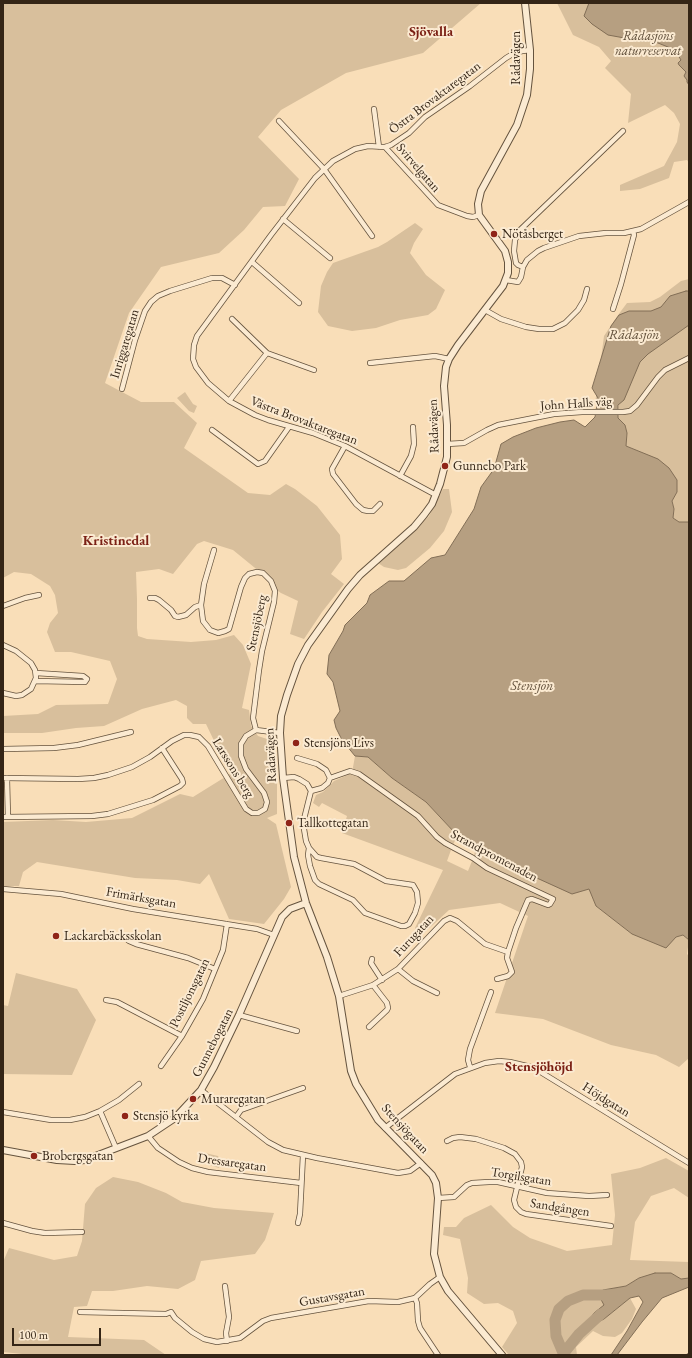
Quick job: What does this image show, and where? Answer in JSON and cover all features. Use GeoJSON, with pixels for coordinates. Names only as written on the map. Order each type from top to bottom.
{"type":"FeatureCollection","features":[{"type":"Feature","properties":{"kind":"street","name":"Rådavägen"},"geometry":{"type":"LineString","coordinates":[[306,903],[294,857],[283,778],[280,733],[281,716],[286,695],[298,664],[308,645],[352,584],[370,565],[414,527],[429,509],[436,495],[443,472],[448,444],[444,377],[449,359],[458,345],[497,296],[506,280],[508,267],[505,251],[479,215],[478,204],[480,191],[513,131],[522,110],[529,84],[530,50],[525,3]]}},
{"type":"Feature","properties":{"kind":"street","name":"Östra Brovaktaregatan"},"geometry":{"type":"LineString","coordinates":[[283,219],[315,178],[333,161],[354,149],[368,146],[385,147],[391,145],[409,133],[425,117],[470,86],[506,58],[516,52],[530,50]]}},
{"type":"Feature","properties":{"kind":"street"},"geometry":{"type":"LineString","coordinates":[[374,109],[379,147]]}},
{"type":"Feature","properties":{"kind":"street"},"geometry":{"type":"LineString","coordinates":[[279,121],[324,169],[372,236]]}},
{"type":"Feature","properties":{"kind":"street"},"geometry":{"type":"LineString","coordinates":[[523,267],[516,263],[514,251],[515,240],[520,230],[623,131]]}},
{"type":"Feature","properties":{"kind":"street","name":"Svirvelgatan"},"geometry":{"type":"LineString","coordinates":[[385,147],[438,206],[467,216],[473,217],[479,215]]}},
{"type":"Feature","properties":{"kind":"street"},"geometry":{"type":"LineString","coordinates":[[506,280],[518,282],[521,277],[523,267],[530,257],[538,251],[556,243],[590,234],[624,233],[646,227],[689,202]]}},
{"type":"Feature","properties":{"kind":"street"},"geometry":{"type":"LineString","coordinates":[[283,219],[330,258]]}},
{"type":"Feature","properties":{"kind":"street","name":"Västra Brovaktaregatan"},"geometry":{"type":"LineString","coordinates":[[283,219],[197,336],[193,351],[193,360],[201,374],[217,392],[255,415],[289,427],[313,433],[345,446],[436,495]]}},
{"type":"Feature","properties":{"kind":"street"},"geometry":{"type":"LineString","coordinates":[[613,309],[634,235],[633,231]]}},
{"type":"Feature","properties":{"kind":"street"},"geometry":{"type":"LineString","coordinates":[[252,262],[299,303]]}},
{"type":"Feature","properties":{"kind":"street","name":"Inriggaregatan"},"geometry":{"type":"LineString","coordinates":[[122,388],[135,340],[145,311],[151,302],[158,296],[170,291],[212,278],[222,278],[235,285]]}},
{"type":"Feature","properties":{"kind":"street"},"geometry":{"type":"LineString","coordinates":[[485,310],[502,319],[526,327],[539,330],[553,329],[565,323],[578,310],[584,300],[586,289]]}},
{"type":"Feature","properties":{"kind":"street"},"geometry":{"type":"LineString","coordinates":[[232,319],[267,353],[314,370]]}},
{"type":"Feature","properties":{"kind":"street"},"geometry":{"type":"LineString","coordinates":[[230,401],[267,353]]}},
{"type":"Feature","properties":{"kind":"street"},"geometry":{"type":"LineString","coordinates":[[370,363],[435,356],[449,359]]}},
{"type":"Feature","properties":{"kind":"street","name":"John Halls väg"},"geometry":{"type":"LineString","coordinates":[[448,444],[464,443],[498,425],[554,414],[628,412],[634,408],[652,383],[665,370],[689,358]]}},
{"type":"Feature","properties":{"kind":"street"},"geometry":{"type":"LineString","coordinates":[[212,430],[258,464],[265,461],[289,427]]}},
{"type":"Feature","properties":{"kind":"street"},"geometry":{"type":"LineString","coordinates":[[400,476],[411,456],[414,444],[413,427]]}},
{"type":"Feature","properties":{"kind":"street"},"geometry":{"type":"LineString","coordinates":[[345,446],[332,469],[333,474],[356,504],[363,510],[368,512],[373,511],[380,504]]}},
{"type":"Feature","properties":{"kind":"street","name":"Stensjöberg"},"geometry":{"type":"LineString","coordinates":[[214,550],[204,584],[201,605],[201,615],[206,626],[214,632],[225,632],[230,627],[241,587],[245,578],[249,574],[257,572],[263,573],[274,586],[274,602],[262,651],[253,712],[256,730]]}},
{"type":"Feature","properties":{"kind":"street"},"geometry":{"type":"LineString","coordinates":[[3,606],[24,598],[39,595]]}},
{"type":"Feature","properties":{"kind":"street"},"geometry":{"type":"LineString","coordinates":[[150,598],[159,600],[178,618],[186,616],[195,607],[201,605]]}},
{"type":"Feature","properties":{"kind":"street"},"geometry":{"type":"LineString","coordinates":[[3,645],[16,651],[27,660],[34,666],[36,673],[35,681],[28,692],[16,696],[3,693]]}},
{"type":"Feature","properties":{"kind":"street"},"geometry":{"type":"LineString","coordinates":[[35,681],[85,682],[87,679],[84,676],[36,673]]}},
{"type":"Feature","properties":{"kind":"street"},"geometry":{"type":"LineString","coordinates":[[256,730],[280,733]]}},
{"type":"Feature","properties":{"kind":"street","name":"Larssons berg"},"geometry":{"type":"LineString","coordinates":[[162,748],[182,779],[183,783],[153,800],[108,814],[92,816],[5,817],[5,778],[94,778],[108,775],[132,767],[172,741],[184,735],[199,737],[208,746],[246,809],[252,813],[258,813],[265,809],[267,802],[264,793],[246,769],[240,749],[242,740],[251,732],[256,730]]}},
{"type":"Feature","properties":{"kind":"street"},"geometry":{"type":"LineString","coordinates":[[3,749],[78,746],[131,732]]}},
{"type":"Feature","properties":{"kind":"street"},"geometry":{"type":"LineString","coordinates":[[297,758],[322,767],[326,770],[330,778],[328,784],[311,791]]}},
{"type":"Feature","properties":{"kind":"street","name":"Strandpromenaden"},"geometry":{"type":"LineString","coordinates":[[330,778],[350,771],[359,774],[418,816],[437,837],[445,843],[473,858],[487,868],[553,899],[548,905],[532,899],[528,900],[508,952]]}},
{"type":"Feature","properties":{"kind":"street"},"geometry":{"type":"LineString","coordinates":[[283,778],[294,777],[300,779],[307,784],[311,791],[304,823],[306,841],[309,848],[317,857],[354,864],[386,881],[413,885],[417,892],[418,903],[409,924],[401,926],[365,913],[353,900],[319,884],[315,880],[310,866],[308,855],[309,848]]}},
{"type":"Feature","properties":{"kind":"street","name":"Frimärksgatan"},"geometry":{"type":"LineString","coordinates":[[3,889],[61,894],[133,909],[257,929],[274,935]]}},
{"type":"Feature","properties":{"kind":"street","name":"Gunnebogatan"},"geometry":{"type":"LineString","coordinates":[[3,1150],[57,1160],[85,1160],[148,1136],[175,1118],[201,1090],[214,1067],[284,914],[295,906],[306,903]]}},
{"type":"Feature","properties":{"kind":"street","name":"Stensjögatan"},"geometry":{"type":"LineString","coordinates":[[306,903],[327,957],[339,996],[351,1071],[369,1107],[385,1128],[430,1172],[434,1178],[438,1198],[434,1254],[440,1277],[448,1291],[502,1355]]}},
{"type":"Feature","properties":{"kind":"street","name":"Furugatan"},"geometry":{"type":"LineString","coordinates":[[339,996],[373,985],[398,969],[444,921],[450,918],[458,921],[485,944],[508,952]]}},
{"type":"Feature","properties":{"kind":"street","name":"Postiljonsgatan"},"geometry":{"type":"LineString","coordinates":[[161,1066],[182,1036],[203,999],[223,950],[227,924]]}},
{"type":"Feature","properties":{"kind":"street"},"geometry":{"type":"LineString","coordinates":[[123,936],[136,944],[188,958],[215,969]]}},
{"type":"Feature","properties":{"kind":"street"},"geometry":{"type":"LineString","coordinates":[[496,979],[508,976],[512,972],[507,958],[508,952]]}},
{"type":"Feature","properties":{"kind":"street"},"geometry":{"type":"LineString","coordinates":[[372,959],[371,962],[382,980]]}},
{"type":"Feature","properties":{"kind":"street","name":"Furugatan"},"geometry":{"type":"LineString","coordinates":[[398,969],[413,981],[437,993]]}},
{"type":"Feature","properties":{"kind":"street"},"geometry":{"type":"LineString","coordinates":[[369,1026],[388,1008],[373,985]]}},
{"type":"Feature","properties":{"kind":"street"},"geometry":{"type":"LineString","coordinates":[[470,1067],[468,1060],[470,1049],[491,992]]}},
{"type":"Feature","properties":{"kind":"street"},"geometry":{"type":"LineString","coordinates":[[106,1000],[117,1002],[182,1036]]}},
{"type":"Feature","properties":{"kind":"street"},"geometry":{"type":"LineString","coordinates":[[239,1015],[297,1031]]}},
{"type":"Feature","properties":{"kind":"street","name":"Höjdgatan"},"geometry":{"type":"LineString","coordinates":[[385,1128],[455,1074],[470,1067],[499,1061],[531,1067],[689,1164]]}},
{"type":"Feature","properties":{"kind":"street"},"geometry":{"type":"LineString","coordinates":[[3,1112],[52,1120],[70,1120],[85,1117],[120,1100],[139,1084]]}},
{"type":"Feature","properties":{"kind":"street"},"geometry":{"type":"LineString","coordinates":[[236,1117],[241,1110],[303,1088]]}},
{"type":"Feature","properties":{"kind":"street"},"geometry":{"type":"LineString","coordinates":[[201,1090],[275,1146],[283,1150],[398,1173],[410,1171],[421,1163]]}},
{"type":"Feature","properties":{"kind":"street"},"geometry":{"type":"LineString","coordinates":[[100,1111],[116,1148]]}},
{"type":"Feature","properties":{"kind":"street","name":"Dressaregatan"},"geometry":{"type":"LineString","coordinates":[[148,1136],[153,1143],[162,1150],[179,1162],[192,1168],[208,1172],[301,1183]]}},
{"type":"Feature","properties":{"kind":"street","name":"Sandgången"},"geometry":{"type":"LineString","coordinates":[[447,1141],[460,1137],[476,1139],[504,1148],[515,1154],[521,1162],[522,1167],[514,1200],[514,1204],[518,1210],[526,1214],[611,1226]]}},
{"type":"Feature","properties":{"kind":"street"},"geometry":{"type":"LineString","coordinates":[[298,1223],[300,1214],[303,1155]]}},
{"type":"Feature","properties":{"kind":"street","name":"Torgilsgatan"},"geometry":{"type":"LineString","coordinates":[[438,1198],[454,1198],[464,1187],[472,1183],[498,1182],[560,1195],[607,1195]]}},
{"type":"Feature","properties":{"kind":"street"},"geometry":{"type":"LineString","coordinates":[[3,1223],[45,1233],[82,1232]]}},
{"type":"Feature","properties":{"kind":"street"},"geometry":{"type":"LineString","coordinates":[[438,1355],[420,1328],[415,1298],[440,1277]]}},
{"type":"Feature","properties":{"kind":"street"},"geometry":{"type":"LineString","coordinates":[[225,1286],[229,1317],[226,1333],[227,1341]]}},
{"type":"Feature","properties":{"kind":"street","name":"Gustavsgatan"},"geometry":{"type":"LineString","coordinates":[[80,1312],[166,1314],[171,1312],[175,1318],[192,1332],[204,1339],[217,1342],[240,1338],[263,1321],[271,1318],[369,1302],[398,1302],[415,1298]]}},
{"type":"Feature","properties":{"kind":"green space"},"geometry":{"type":"Polygon","coordinates":[[[3,3],[481,3],[423,53],[346,73],[281,110],[258,137],[299,179],[285,206],[263,207],[244,230],[219,253],[161,267],[129,313],[105,383],[141,402],[174,402],[197,423],[184,448],[248,493],[270,495],[286,484],[295,489],[317,506],[340,535],[342,559],[331,574],[344,584],[322,612],[304,639],[290,634],[298,601],[272,587],[271,581],[233,550],[204,541],[197,544],[173,574],[159,569],[136,572],[138,636],[147,639],[191,642],[216,640],[234,635],[243,645],[251,664],[242,708],[249,710],[251,726],[258,736],[267,739],[271,745],[277,784],[277,814],[267,818],[276,824],[291,887],[284,899],[264,924],[229,919],[209,874],[200,884],[177,880],[135,878],[37,862],[23,872],[19,886],[3,886],[3,822],[53,820],[86,822],[132,818],[180,794],[193,797],[230,774],[206,724],[193,724],[187,718],[187,706],[176,700],[142,709],[104,726],[42,733],[3,733],[3,716],[38,714],[56,705],[108,704],[117,679],[110,661],[71,652],[55,652],[47,632],[50,623],[58,613],[55,595],[50,586],[31,574],[14,572],[3,578],[3,3]]]}},
{"type":"Feature","properties":{"kind":"green space","name":"Rådasjöns naturreservat"},"geometry":{"type":"Polygon","coordinates":[[[557,3],[689,3],[689,163],[687,160],[674,162],[669,178],[640,189],[620,191],[620,185],[664,166],[677,142],[680,124],[674,113],[665,105],[628,123],[631,94],[605,68],[611,61],[599,47],[573,35],[557,3]]]}},
{"type":"Feature","properties":{"kind":"green space"},"geometry":{"type":"Polygon","coordinates":[[[415,223],[423,229],[414,243],[410,253],[426,275],[445,290],[436,309],[428,315],[400,320],[376,328],[352,331],[328,326],[318,312],[321,286],[333,263],[378,247],[415,223]]]}},
{"type":"Feature","properties":{"kind":"green space"},"geometry":{"type":"Polygon","coordinates":[[[689,279],[689,522],[679,522],[673,518],[674,509],[672,501],[677,492],[639,452],[626,446],[627,433],[625,425],[618,418],[619,404],[595,404],[604,336],[627,303],[650,302],[660,297],[681,281],[689,279]]]}},
{"type":"Feature","properties":{"kind":"green space"},"geometry":{"type":"Polygon","coordinates":[[[185,392],[193,404],[197,406],[194,413],[189,411],[177,398],[185,392]]]}},
{"type":"Feature","properties":{"kind":"green space"},"geometry":{"type":"Polygon","coordinates":[[[443,489],[449,489],[452,512],[444,531],[430,548],[406,568],[398,570],[384,567],[378,563],[429,516],[443,489]]]}},
{"type":"Feature","properties":{"kind":"green space"},"geometry":{"type":"Polygon","coordinates":[[[355,756],[368,757],[392,778],[426,802],[455,833],[462,836],[457,836],[453,845],[474,856],[476,845],[494,858],[590,889],[596,906],[632,934],[676,937],[683,935],[689,940],[687,954],[689,956],[689,1058],[679,1067],[656,1055],[611,1045],[543,1019],[495,1013],[528,916],[500,903],[449,910],[421,936],[415,928],[443,870],[342,833],[347,816],[322,803],[319,807],[313,803],[316,795],[323,792],[334,781],[352,773],[355,756]],[[451,850],[447,861],[468,871],[472,861],[451,850]]]}},
{"type":"Feature","properties":{"kind":"green space"},"geometry":{"type":"Polygon","coordinates":[[[16,973],[77,989],[96,1020],[72,1075],[3,1074],[3,1005],[8,1006],[16,973]]]}},
{"type":"Feature","properties":{"kind":"green space"},"geometry":{"type":"Polygon","coordinates":[[[205,1153],[218,1156],[221,1162],[219,1168],[203,1163],[205,1153]]]}},
{"type":"Feature","properties":{"kind":"green space"},"geometry":{"type":"Polygon","coordinates":[[[666,1158],[689,1171],[689,1198],[674,1188],[651,1196],[635,1222],[630,1260],[689,1262],[689,1278],[681,1279],[671,1273],[639,1278],[626,1286],[603,1290],[605,1305],[594,1313],[592,1325],[604,1319],[630,1298],[636,1309],[632,1319],[622,1333],[615,1337],[603,1336],[593,1331],[576,1347],[577,1355],[509,1355],[502,1347],[517,1323],[513,1311],[498,1303],[484,1304],[467,1293],[468,1278],[460,1239],[443,1235],[444,1227],[456,1227],[464,1218],[491,1205],[513,1227],[530,1238],[567,1251],[612,1245],[615,1215],[611,1174],[640,1168],[666,1158]]]}},
{"type":"Feature","properties":{"kind":"green space"},"geometry":{"type":"Polygon","coordinates":[[[113,1177],[138,1182],[166,1193],[182,1202],[214,1208],[274,1213],[265,1240],[255,1254],[201,1261],[195,1280],[178,1289],[147,1286],[113,1291],[92,1291],[87,1306],[74,1307],[68,1337],[144,1340],[166,1355],[32,1355],[3,1352],[3,1262],[9,1248],[54,1260],[77,1256],[82,1241],[85,1204],[96,1188],[113,1177]]]}},
{"type":"Feature","properties":{"kind":"water"},"geometry":{"type":"Polygon","coordinates":[[[589,3],[689,3],[689,85],[684,76],[686,72],[678,63],[681,60],[676,52],[653,41],[641,41],[608,35],[592,24],[584,16],[589,3]]]}},
{"type":"Feature","properties":{"kind":"water","name":"Stensjön"},"geometry":{"type":"Polygon","coordinates":[[[689,291],[689,325],[648,354],[640,362],[624,400],[618,405],[618,418],[625,425],[627,433],[626,446],[658,459],[669,468],[677,480],[677,492],[672,501],[674,509],[673,518],[679,522],[689,522],[689,940],[683,935],[676,937],[666,948],[632,934],[596,906],[589,889],[572,894],[494,858],[474,842],[455,833],[426,802],[392,778],[368,757],[355,756],[342,740],[336,728],[334,720],[340,711],[333,682],[327,674],[329,655],[345,625],[367,603],[370,595],[389,581],[404,581],[431,558],[445,555],[474,509],[481,487],[494,469],[501,444],[513,437],[536,428],[560,422],[574,420],[585,427],[595,417],[598,398],[592,388],[611,326],[619,315],[629,311],[651,311],[661,307],[670,296],[689,291]]]}},
{"type":"Feature","properties":{"kind":"water"},"geometry":{"type":"Polygon","coordinates":[[[655,1273],[671,1273],[681,1279],[689,1278],[689,1287],[662,1298],[617,1355],[611,1355],[627,1331],[643,1302],[639,1296],[630,1298],[604,1319],[592,1325],[589,1321],[594,1313],[604,1305],[598,1294],[603,1290],[626,1286],[639,1278],[655,1273]]]}},
{"type":"Feature","properties":{"kind":"waterway"},"geometry":{"type":"LineString","coordinates":[[564,1355],[556,1336],[555,1320],[559,1309],[568,1301],[583,1295],[612,1295]]}},
{"type":"Feature","properties":{"kind":"waterway"},"geometry":{"type":"LineString","coordinates":[[563,1354],[579,1334],[601,1314]]}},
{"type":"Feature","properties":{"kind":"place","name":"Nötåsberget"},"geometry":{"type":"Point","coordinates":[494,234]}},
{"type":"Feature","properties":{"kind":"place","name":"Gunnebo Park"},"geometry":{"type":"Point","coordinates":[445,466]}},
{"type":"Feature","properties":{"kind":"place","name":"Stensjöns Livs"},"geometry":{"type":"Point","coordinates":[296,743]}},
{"type":"Feature","properties":{"kind":"place","name":"Tallkottegatan"},"geometry":{"type":"Point","coordinates":[289,823]}},
{"type":"Feature","properties":{"kind":"place","name":"Lackarebäcksskolan"},"geometry":{"type":"Point","coordinates":[56,936]}},
{"type":"Feature","properties":{"kind":"place","name":"Muraregatan"},"geometry":{"type":"Point","coordinates":[193,1099]}},
{"type":"Feature","properties":{"kind":"place","name":"Stensjö kyrka"},"geometry":{"type":"Point","coordinates":[125,1116]}},
{"type":"Feature","properties":{"kind":"place","name":"Brobergsgatan"},"geometry":{"type":"Point","coordinates":[34,1156]}},
{"type":"Feature","properties":{"kind":"district","name":"Sjövalla"},"geometry":{"type":"Point","coordinates":[431,32]}},
{"type":"Feature","properties":{"kind":"district","name":"Kristinedal"},"geometry":{"type":"Point","coordinates":[116,541]}},
{"type":"Feature","properties":{"kind":"district","name":"Stensjöhöjd"},"geometry":{"type":"Point","coordinates":[539,1067]}},
{"type":"Feature","properties":{"kind":"water label","name":"Rådasjön"},"geometry":{"type":"Point","coordinates":[634,335]}}]}
